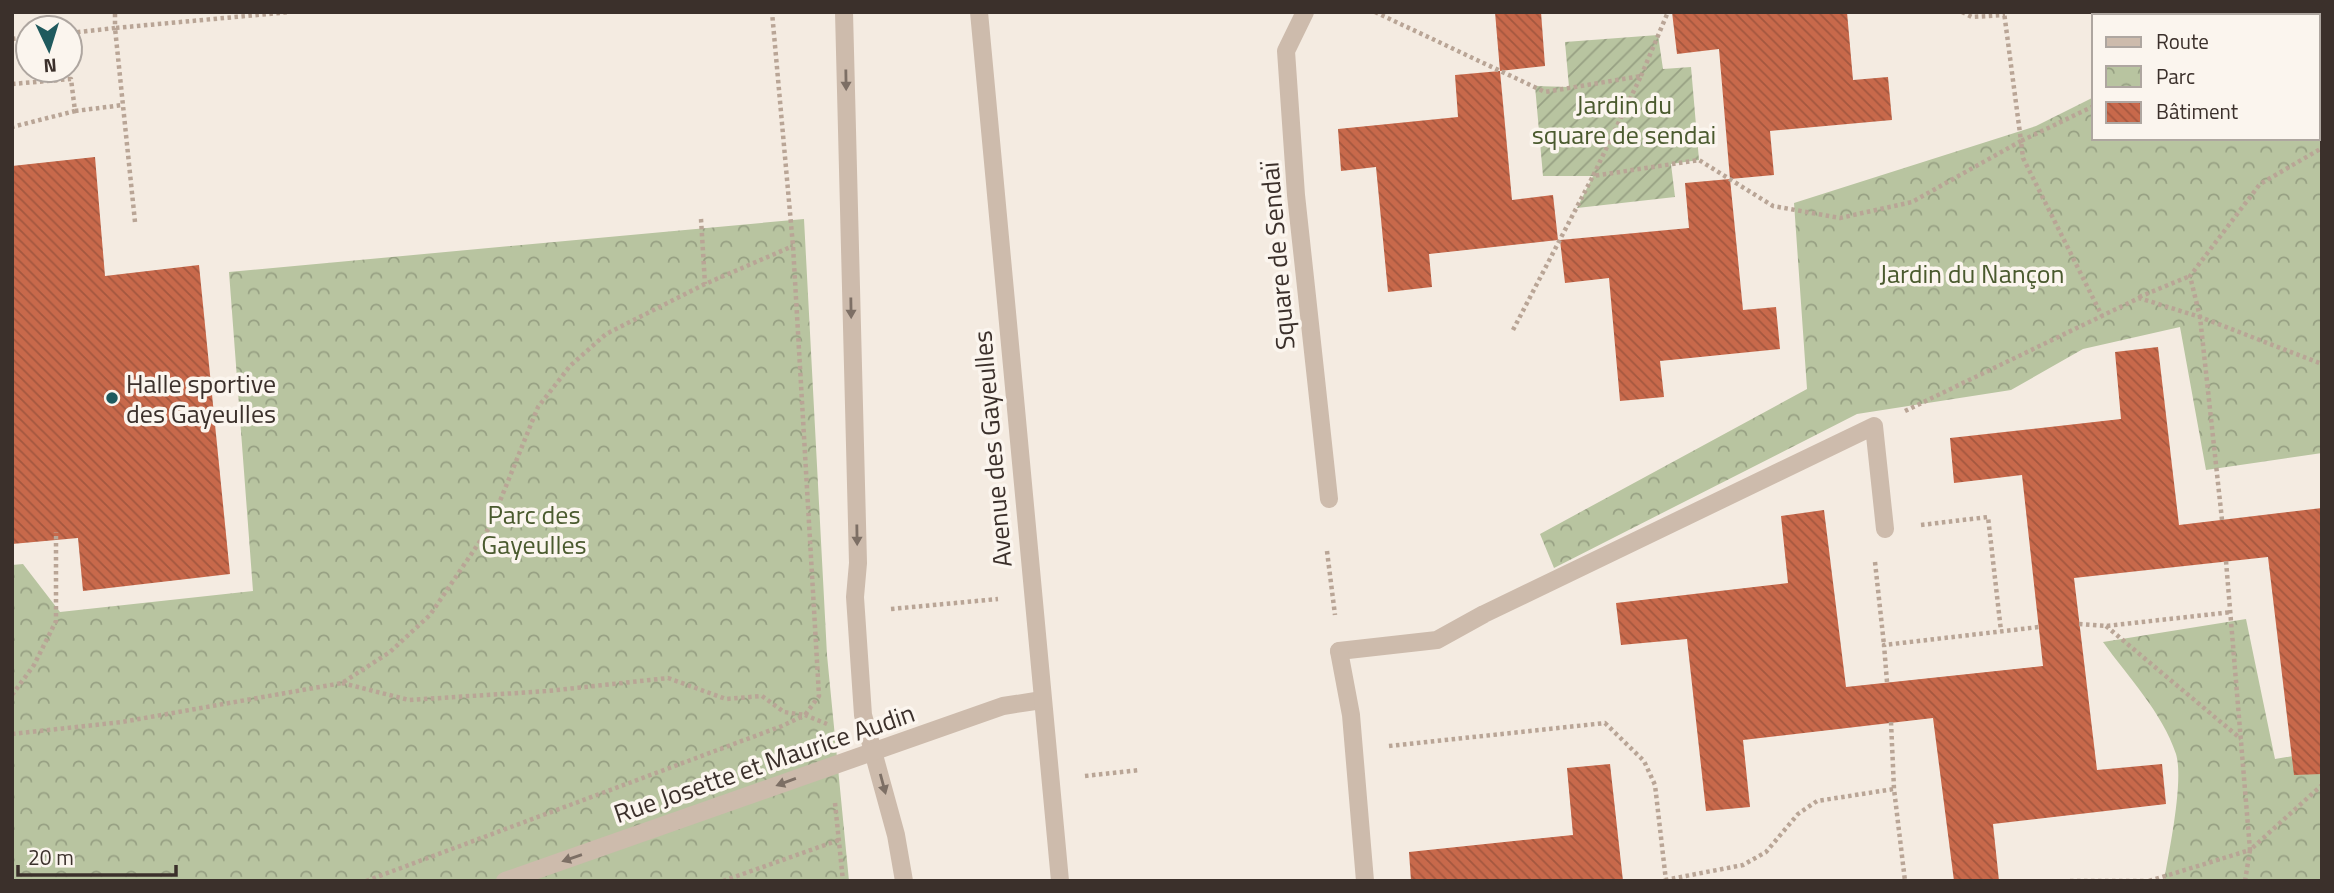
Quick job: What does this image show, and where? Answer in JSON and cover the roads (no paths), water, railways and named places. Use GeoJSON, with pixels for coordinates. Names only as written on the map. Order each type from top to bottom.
{"type":"FeatureCollection","features":[{"type":"Feature","properties":{"kind":"street"},"geometry":{"type":"LineString","coordinates":[[844,12],[857,536],[856,613],[863,715],[897,835],[904,881]]}},
{"type":"Feature","properties":{"kind":"street","name":"Avenue des Gayeulles"},"geometry":{"type":"LineString","coordinates":[[979,12],[1060,881]]}},
{"type":"Feature","properties":{"kind":"street","name":"Square de Sendaï"},"geometry":{"type":"LineString","coordinates":[[1305,12],[1286,51],[1296,195],[1329,499]]}},
{"type":"Feature","properties":{"kind":"street"},"geometry":{"type":"LineString","coordinates":[[1365,881],[1354,750],[1339,651],[1437,640],[1484,614],[1874,426],[1885,529]]}},
{"type":"Feature","properties":{"kind":"street","name":"Rue Josette et Maurice Audin"},"geometry":{"type":"LineString","coordinates":[[505,881],[1003,706],[1042,700]]}},
{"type":"Feature","properties":{"kind":"place","name":"Halle sportive des Gayeulles"},"geometry":{"type":"Point","coordinates":[112,398]}},
{"type":"Feature","properties":{"kind":"park label","name":"Jardin du square de sendai"},"geometry":{"type":"Point","coordinates":[1624,119]}},
{"type":"Feature","properties":{"kind":"park label","name":"Jardin du Nançon"},"geometry":{"type":"Point","coordinates":[1972,273]}},
{"type":"Feature","properties":{"kind":"park label","name":"Parc des Gayeulles"},"geometry":{"type":"Point","coordinates":[534,529]}}]}
